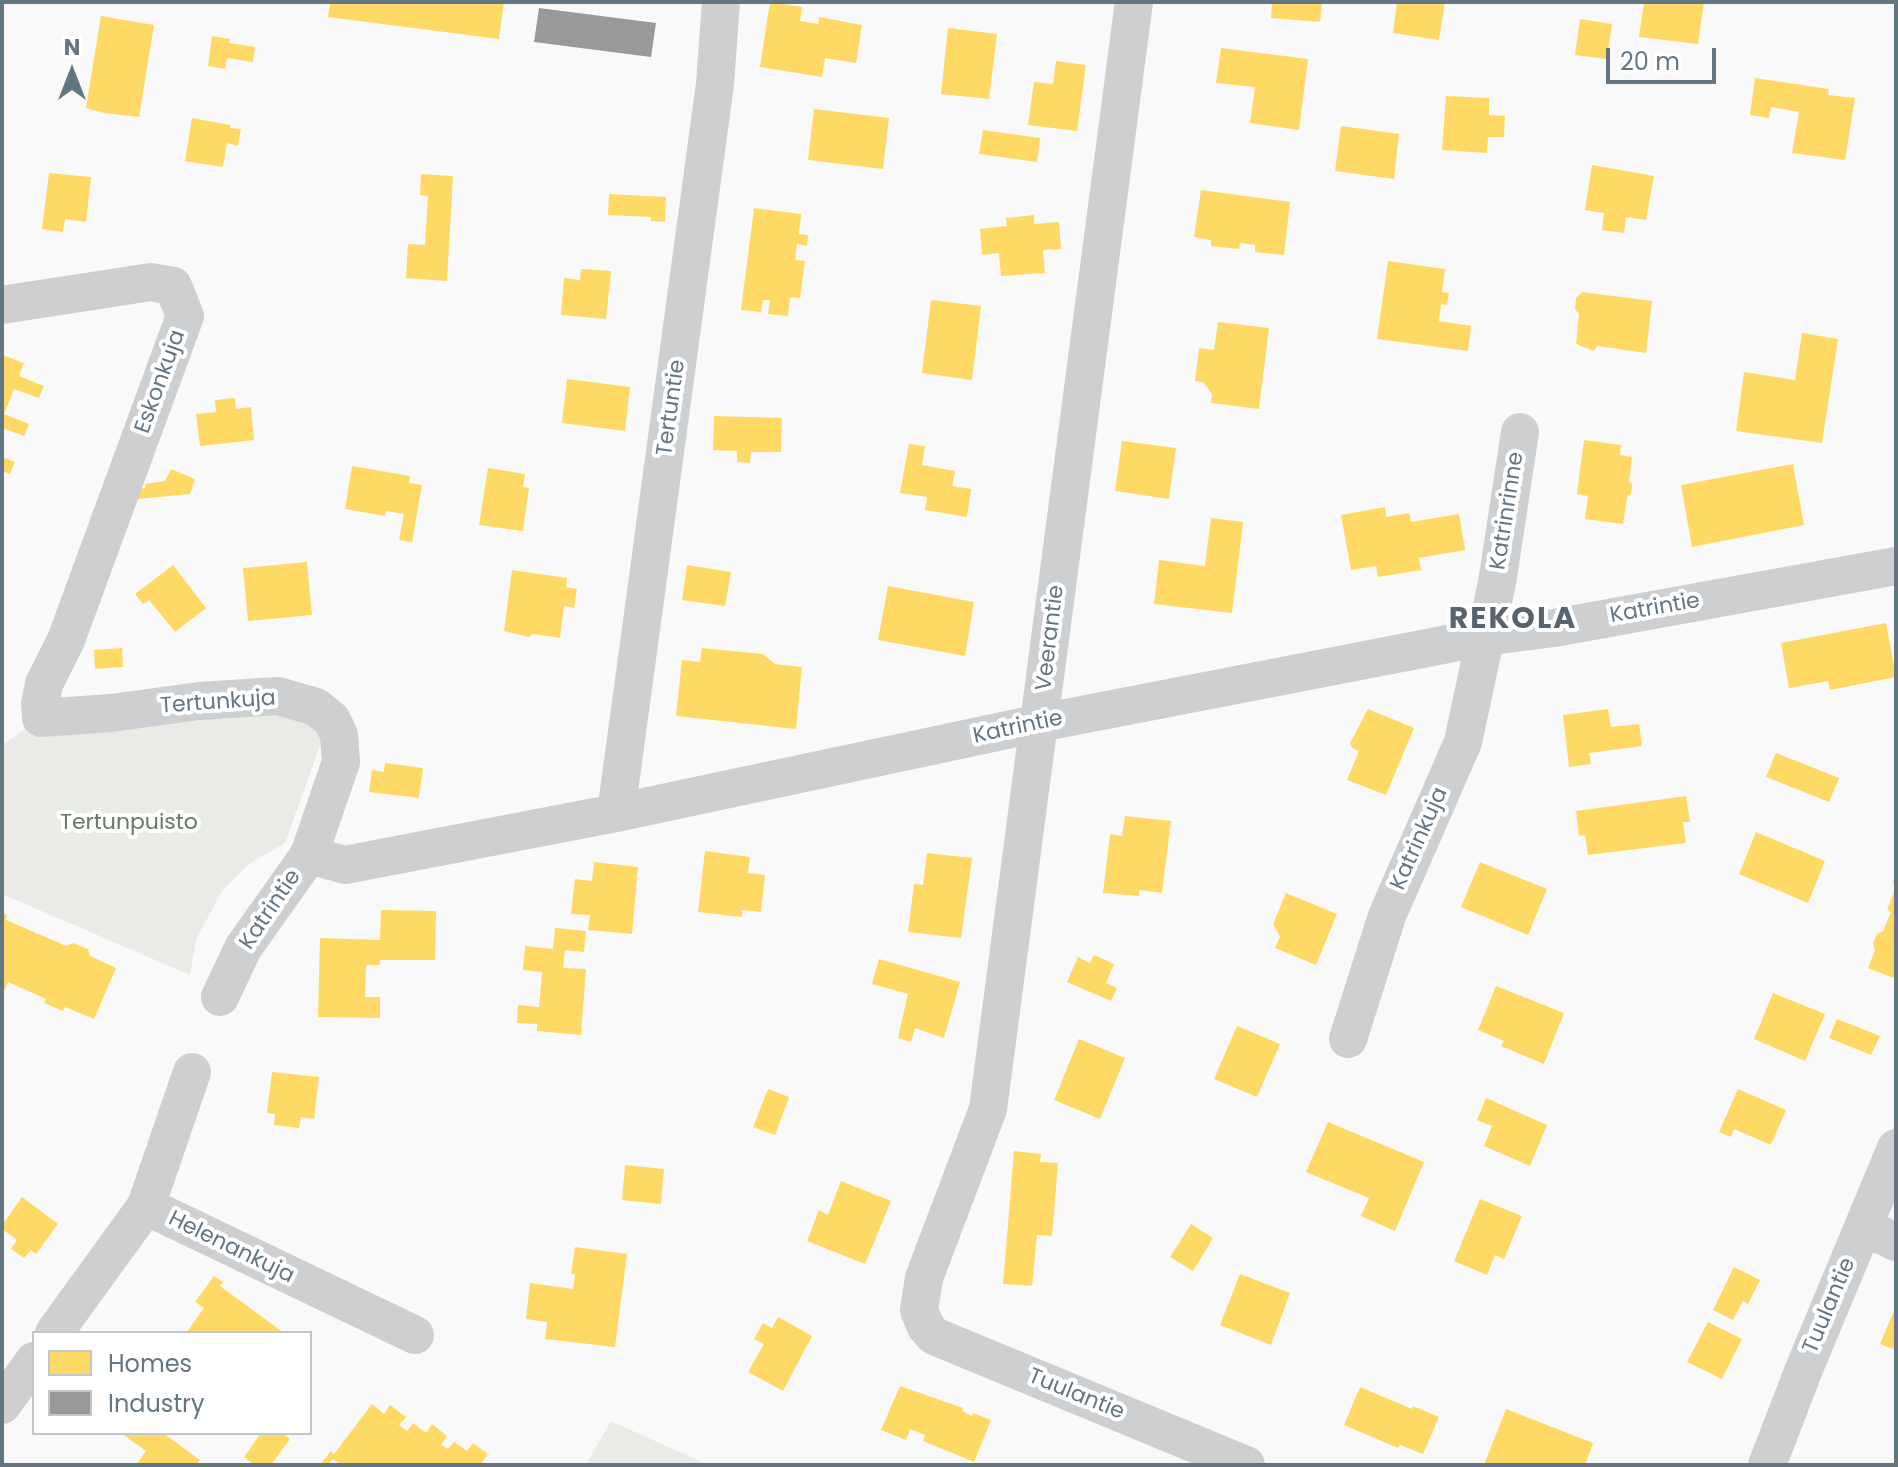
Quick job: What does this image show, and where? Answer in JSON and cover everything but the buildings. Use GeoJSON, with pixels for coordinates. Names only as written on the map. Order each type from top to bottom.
{"type":"FeatureCollection","features":[{"type":"Feature","properties":{"kind":"street","name":"Tertuntie"},"geometry":{"type":"LineString","coordinates":[[616,813],[711,115],[721,2]]}},
{"type":"Feature","properties":{"kind":"street","name":"Veerantie"},"geometry":{"type":"LineString","coordinates":[[919,1310],[924,1278],[988,1109],[1134,2]]}},
{"type":"Feature","properties":{"kind":"street","name":"Eskonkuja"},"geometry":{"type":"LineString","coordinates":[[2,305],[151,282],[173,286],[185,316],[66,640]]}},
{"type":"Feature","properties":{"kind":"street","name":"Katrinrinne"},"geometry":{"type":"LineString","coordinates":[[1484,637],[1497,583],[1520,432]]}},
{"type":"Feature","properties":{"kind":"street","name":"Katrintie"},"geometry":{"type":"LineString","coordinates":[[220,997],[243,948],[309,855],[345,865],[616,813],[1040,723],[1484,637],[1554,628],[1896,566]]}},
{"type":"Feature","properties":{"kind":"street","name":"Katrinkuja"},"geometry":{"type":"LineString","coordinates":[[1348,1039],[1387,916],[1463,742],[1484,637]]}},
{"type":"Feature","properties":{"kind":"street","name":"Tertunkuja"},"geometry":{"type":"LineString","coordinates":[[66,640],[44,684],[41,718],[278,696],[316,707],[332,720],[339,735],[341,762],[309,855]]}},
{"type":"Feature","properties":{"kind":"street"},"geometry":{"type":"LineString","coordinates":[[146,1206],[192,1072]]}},
{"type":"Feature","properties":{"kind":"street","name":"Tuulantie"},"geometry":{"type":"LineString","coordinates":[[1767,1465],[1804,1369],[1880,1234],[1896,1148]]}},
{"type":"Feature","properties":{"kind":"street","name":"Helenankuja"},"geometry":{"type":"LineString","coordinates":[[55,1331],[146,1206],[415,1335]]}},
{"type":"Feature","properties":{"kind":"street","name":"Tuulantie"},"geometry":{"type":"LineString","coordinates":[[919,1310],[926,1327],[934,1336],[1246,1465]]}},
{"type":"Feature","properties":{"kind":"street"},"geometry":{"type":"LineString","coordinates":[[2,1405],[32,1364]]}},
{"type":"Feature","properties":{"kind":"green space","name":"Tertunpuisto"},"geometry":{"type":"Polygon","coordinates":[[[286,689],[322,740],[285,843],[249,864],[223,890],[197,937],[190,975],[2,894],[2,745],[31,725],[286,689]]]}},
{"type":"Feature","properties":{"kind":"green space"},"geometry":{"type":"Polygon","coordinates":[[[611,1421],[708,1465],[586,1465],[611,1421]]]}},
{"type":"Feature","properties":{"kind":"district","name":"REKOLA"},"geometry":{"type":"Point","coordinates":[1513,620]}}]}
